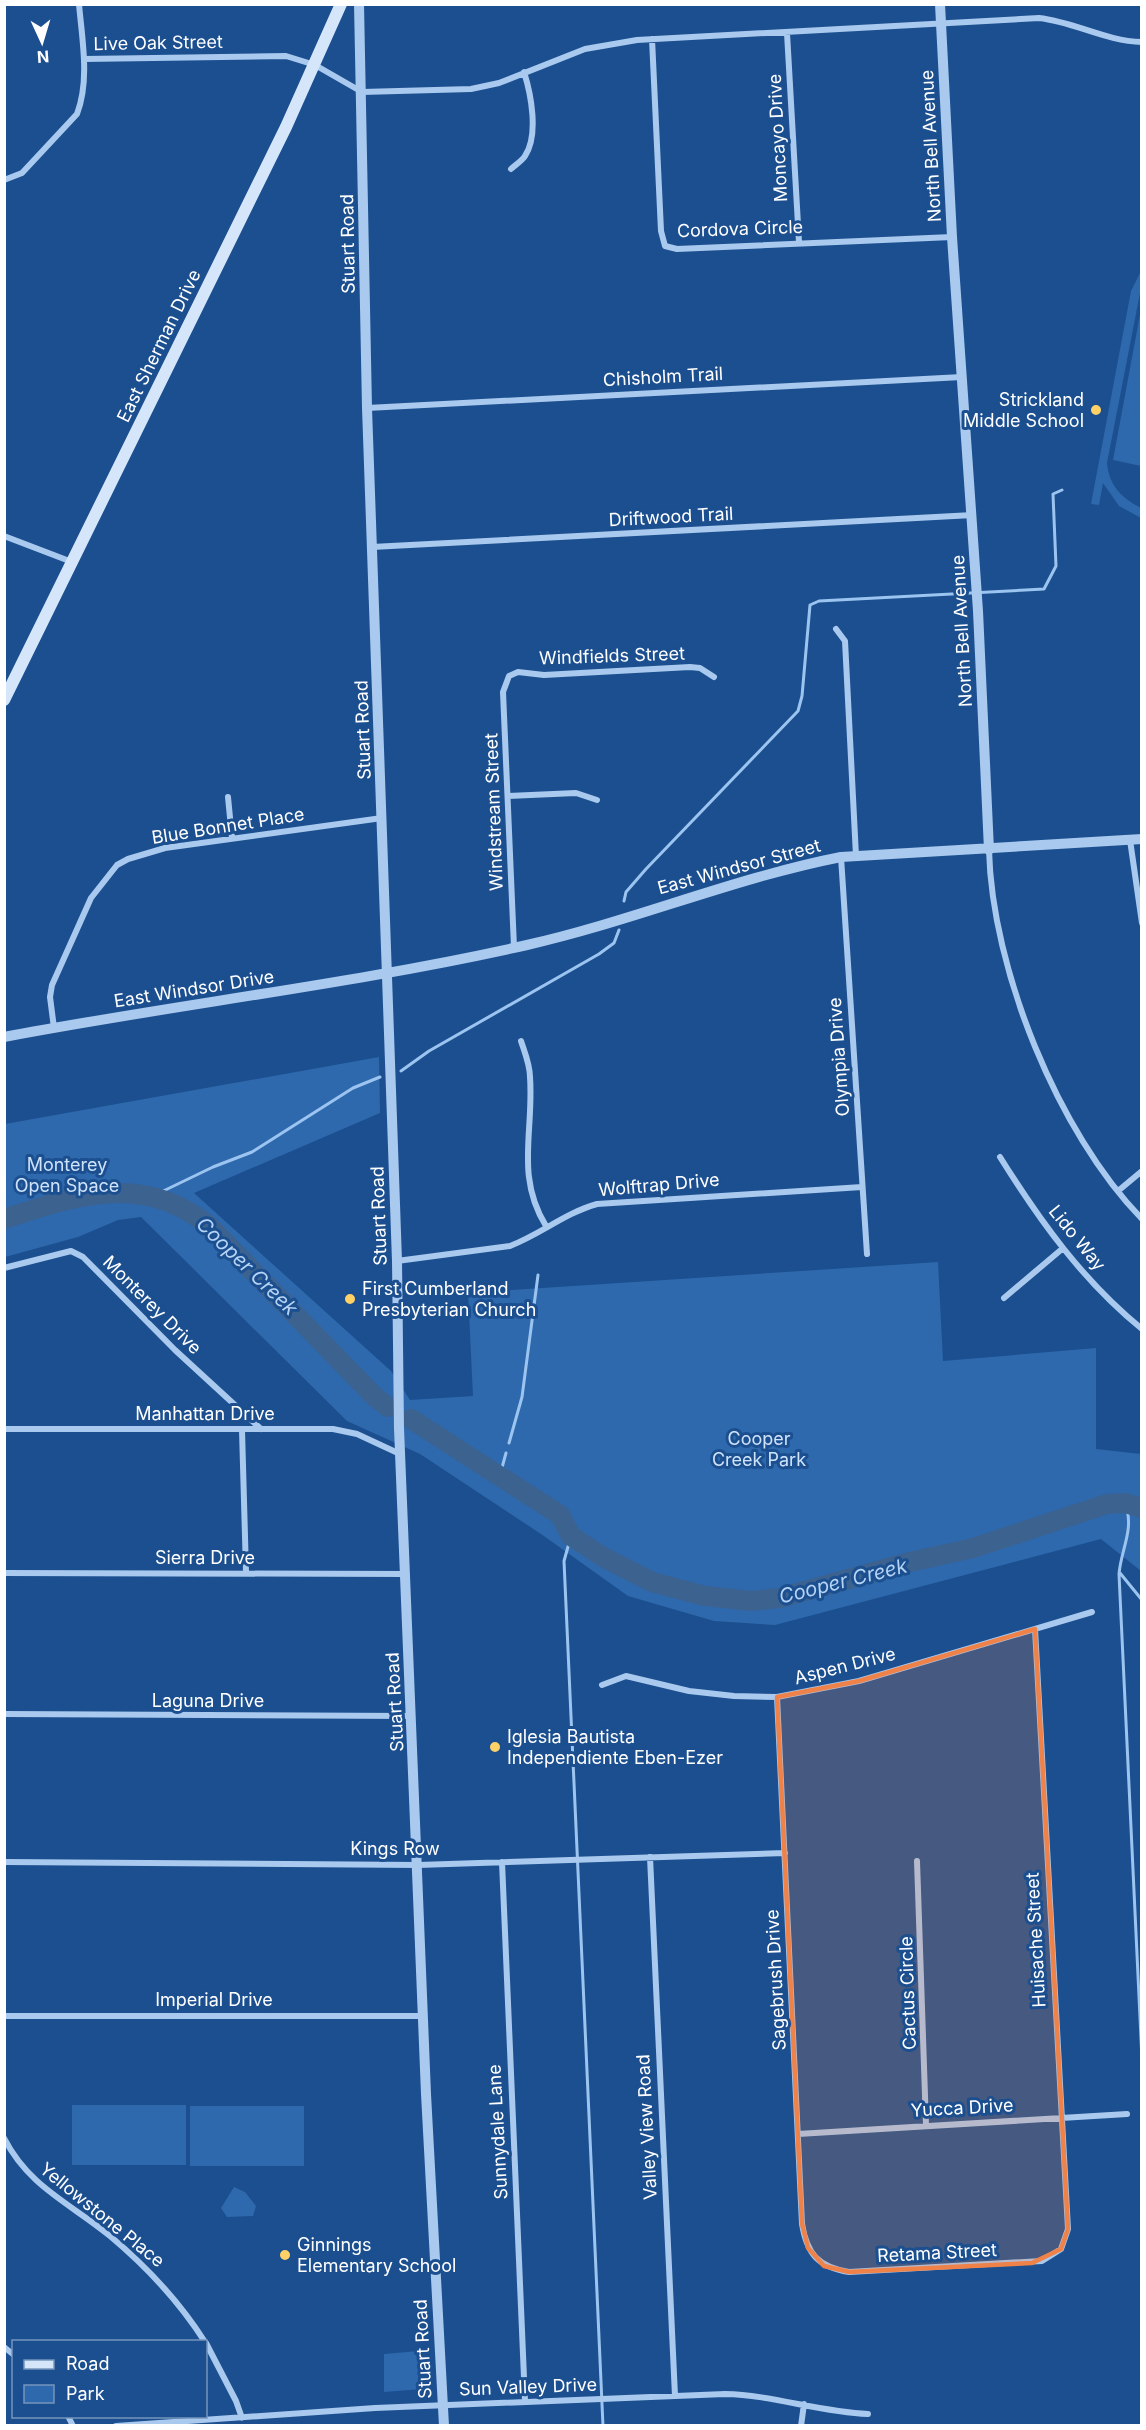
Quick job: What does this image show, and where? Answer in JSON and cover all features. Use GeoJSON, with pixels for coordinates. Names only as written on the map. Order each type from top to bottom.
{"type":"FeatureCollection","features":[{"type":"Feature","properties":{"kind":"main road","name":"East Sherman Drive"},"geometry":{"type":"LineString","coordinates":[[4,700],[315,65],[341,4]]}},
{"type":"Feature","properties":{"kind":"street"},"geometry":{"type":"LineString","coordinates":[[79,4],[84,59]]}},
{"type":"Feature","properties":{"kind":"street","name":"Stuart Road"},"geometry":{"type":"LineString","coordinates":[[359,4],[367,408],[398,1262],[400,1454],[444,2426]]}},
{"type":"Feature","properties":{"kind":"street","name":"North Bell Avenue"},"geometry":{"type":"LineString","coordinates":[[940,4],[952,237],[973,516],[992,898],[1006,956],[1032,1038],[1081,1139],[1118,1191],[1142,1218]]}},
{"type":"Feature","properties":{"kind":"street"},"geometry":{"type":"LineString","coordinates":[[362,92],[471,89],[499,83],[585,49],[652,39],[1041,18],[1067,23],[1124,42],[1142,42]]}},
{"type":"Feature","properties":{"kind":"street","name":"Moncayo Drive"},"geometry":{"type":"LineString","coordinates":[[787,33],[799,242]]}},
{"type":"Feature","properties":{"kind":"street","name":"Cordova Circle"},"geometry":{"type":"LineString","coordinates":[[652,39],[661,231],[665,246],[677,249],[952,237]]}},
{"type":"Feature","properties":{"kind":"street","name":"Live Oak Street"},"geometry":{"type":"LineString","coordinates":[[4,180],[21,173],[77,114],[82,101],[84,59],[286,56],[315,65],[362,92]]}},
{"type":"Feature","properties":{"kind":"street"},"geometry":{"type":"LineString","coordinates":[[510,168],[524,157],[532,136],[531,103],[524,72]]}},
{"type":"Feature","properties":{"kind":"street","name":"Chisholm Trail"},"geometry":{"type":"LineString","coordinates":[[367,408],[962,377]]}},
{"type":"Feature","properties":{"kind":"street","name":"Driftwood Trail"},"geometry":{"type":"LineString","coordinates":[[372,547],[973,516]]}},
{"type":"Feature","properties":{"kind":"street"},"geometry":{"type":"LineString","coordinates":[[4,536],[72,562]]}},
{"type":"Feature","properties":{"kind":"street"},"geometry":{"type":"LineString","coordinates":[[836,629],[845,641],[856,856]]}},
{"type":"Feature","properties":{"kind":"street","name":"Windfields Street"},"geometry":{"type":"LineString","coordinates":[[510,676],[518,672],[544,675],[690,667],[700,668],[714,677]]}},
{"type":"Feature","properties":{"kind":"street","name":"Windstream Street"},"geometry":{"type":"LineString","coordinates":[[510,676],[503,692],[514,947]]}},
{"type":"Feature","properties":{"kind":"street"},"geometry":{"type":"LineString","coordinates":[[508,796],[576,793],[597,800]]}},
{"type":"Feature","properties":{"kind":"street"},"geometry":{"type":"LineString","coordinates":[[228,797],[232,838]]}},
{"type":"Feature","properties":{"kind":"street","name":"Blue Bonnet Place"},"geometry":{"type":"LineString","coordinates":[[54,1029],[50,997],[52,985],[91,898],[117,865],[165,848],[383,818]]}},
{"type":"Feature","properties":{"kind":"street"},"geometry":{"type":"LineString","coordinates":[[1136,840],[1142,923]]}},
{"type":"Feature","properties":{"kind":"street","name":"East Windsor Street"},"geometry":{"type":"LineString","coordinates":[[388,973],[514,947],[793,867],[842,857],[1136,840]]}},
{"type":"Feature","properties":{"kind":"street","name":"Olympia Drive"},"geometry":{"type":"LineString","coordinates":[[842,857],[867,1254]]}},
{"type":"Feature","properties":{"kind":"street","name":"East Windsor Drive"},"geometry":{"type":"LineString","coordinates":[[4,1037],[388,973]]}},
{"type":"Feature","properties":{"kind":"street"},"geometry":{"type":"LineString","coordinates":[[521,1041],[530,1076],[526,1154],[530,1191],[534,1207],[546,1226]]}},
{"type":"Feature","properties":{"kind":"street","name":"Lido Way"},"geometry":{"type":"LineString","coordinates":[[1000,1157],[1062,1249],[1118,1310],[1142,1329]]}},
{"type":"Feature","properties":{"kind":"street"},"geometry":{"type":"LineString","coordinates":[[1118,1191],[1142,1171]]}},
{"type":"Feature","properties":{"kind":"street","name":"Wolftrap Drive"},"geometry":{"type":"LineString","coordinates":[[398,1262],[510,1246],[526,1240],[576,1210],[597,1204],[862,1187]]}},
{"type":"Feature","properties":{"kind":"street"},"geometry":{"type":"LineString","coordinates":[[1004,1298],[1062,1249]]}},
{"type":"Feature","properties":{"kind":"street","name":"Monterey Drive"},"geometry":{"type":"LineString","coordinates":[[4,1268],[71,1251],[83,1257],[201,1375],[261,1429]]}},
{"type":"Feature","properties":{"kind":"street","name":"Manhattan Drive"},"geometry":{"type":"LineString","coordinates":[[4,1429],[333,1429],[357,1434],[400,1454]]}},
{"type":"Feature","properties":{"kind":"street"},"geometry":{"type":"LineString","coordinates":[[242,1430],[246,1572]]}},
{"type":"Feature","properties":{"kind":"street","name":"Sierra Drive"},"geometry":{"type":"LineString","coordinates":[[4,1573],[406,1574]]}},
{"type":"Feature","properties":{"kind":"street","name":"Aspen Drive"},"geometry":{"type":"LineString","coordinates":[[602,1685],[626,1676],[688,1691],[734,1696],[777,1697],[859,1681],[1092,1612]]}},
{"type":"Feature","properties":{"kind":"street","name":"Huisache Street"},"geometry":{"type":"LineString","coordinates":[[1035,1629],[1044,1762],[1060,2119],[1068,2229],[1061,2249]]}},
{"type":"Feature","properties":{"kind":"street","name":"Sagebrush Drive"},"geometry":{"type":"LineString","coordinates":[[777,1697],[802,2224],[808,2248],[816,2258]]}},
{"type":"Feature","properties":{"kind":"street","name":"Laguna Drive"},"geometry":{"type":"LineString","coordinates":[[4,1714],[412,1716]]}},
{"type":"Feature","properties":{"kind":"street","name":"Kings Row"},"geometry":{"type":"LineString","coordinates":[[4,1862],[418,1865],[784,1853]]}},
{"type":"Feature","properties":{"kind":"street","name":"Valley View Road"},"geometry":{"type":"LineString","coordinates":[[651,1857],[675,2396]]}},
{"type":"Feature","properties":{"kind":"street","name":"Cactus Circle"},"geometry":{"type":"LineString","coordinates":[[917,1861],[926,2125]]}},
{"type":"Feature","properties":{"kind":"street","name":"Sunnydale Lane"},"geometry":{"type":"LineString","coordinates":[[502,1862],[525,2401]]}},
{"type":"Feature","properties":{"kind":"street","name":"Imperial Drive"},"geometry":{"type":"LineString","coordinates":[[4,2016],[424,2016]]}},
{"type":"Feature","properties":{"kind":"street","name":"Yucca Drive"},"geometry":{"type":"LineString","coordinates":[[798,2134],[1127,2114]]}},
{"type":"Feature","properties":{"kind":"street","name":"Yellowstone Place"},"geometry":{"type":"LineString","coordinates":[[4,2138],[14,2157],[27,2174],[109,2235],[161,2283],[204,2340]]}},
{"type":"Feature","properties":{"kind":"street","name":"Retama Street"},"geometry":{"type":"LineString","coordinates":[[816,2258],[824,2266],[849,2272],[1032,2263],[1052,2257],[1061,2249]]}},
{"type":"Feature","properties":{"kind":"street","name":"Yellowstone Place"},"geometry":{"type":"LineString","coordinates":[[207,2346],[236,2401],[242,2418]]}},
{"type":"Feature","properties":{"kind":"street","name":"Sun Valley Drive"},"geometry":{"type":"LineString","coordinates":[[116,2426],[443,2405],[675,2396],[760,2395],[868,2414]]}},
{"type":"Feature","properties":{"kind":"street"},"geometry":{"type":"LineString","coordinates":[[801,2426],[804,2404]]}},
{"type":"Feature","properties":{"kind":"highlighted area"},"geometry":{"type":"Polygon","coordinates":[[[1035,1629],[1068,2229],[1061,2249],[1032,2263],[849,2272],[824,2266],[808,2248],[802,2224],[777,1697],[859,1681],[1035,1629]]]}},
{"type":"Feature","properties":{"kind":"green space"},"geometry":{"type":"Polygon","coordinates":[[[1141,271],[1141,288],[1107,463],[1114,485],[1122,495],[1141,508],[1141,518],[1119,506],[1103,483],[1099,505],[1091,504],[1131,291],[1141,271]]]}},
{"type":"Feature","properties":{"kind":"green space"},"geometry":{"type":"Polygon","coordinates":[[[1141,309],[1142,466],[1113,460],[1141,309]]]}},
{"type":"Feature","properties":{"kind":"green space","name":"Cooper Creek Park"},"geometry":{"type":"Polygon","coordinates":[[[379,1057],[380,1113],[194,1193],[391,1371],[410,1400],[473,1396],[468,1293],[938,1262],[943,1361],[1096,1348],[1096,1449],[1141,1454],[1141,1571],[1101,1539],[775,1625],[714,1621],[628,1596],[541,1534],[420,1454],[347,1421],[141,1217],[118,1220],[78,1237],[5,1257],[5,1124],[379,1057]]]}},
{"type":"Feature","properties":{"kind":"green space"},"geometry":{"type":"Polygon","coordinates":[[[72,2105],[186,2105],[186,2165],[72,2165],[72,2105]]]}},
{"type":"Feature","properties":{"kind":"green space"},"geometry":{"type":"Polygon","coordinates":[[[190,2106],[304,2106],[304,2166],[190,2166],[190,2106]]]}},
{"type":"Feature","properties":{"kind":"green space"},"geometry":{"type":"Polygon","coordinates":[[[234,2187],[245,2192],[256,2206],[253,2216],[227,2217],[221,2208],[234,2187]]]}},
{"type":"Feature","properties":{"kind":"green space"},"geometry":{"type":"Polygon","coordinates":[[[419,2351],[422,2389],[384,2392],[384,2354],[419,2351]]]}},
{"type":"Feature","properties":{"kind":"waterway"},"geometry":{"type":"LineString","coordinates":[[624,901],[626,892],[646,869],[798,711],[802,696],[810,605],[819,601],[1044,589],[1056,566],[1053,494],[1062,490]]}},
{"type":"Feature","properties":{"kind":"waterway"},"geometry":{"type":"LineString","coordinates":[[401,1071],[429,1051],[599,954],[614,943],[619,930]]}},
{"type":"Feature","properties":{"kind":"waterway"},"geometry":{"type":"LineString","coordinates":[[155,1195],[213,1167],[252,1152],[353,1088],[380,1077]]}},
{"type":"Feature","properties":{"kind":"waterway","name":"Cooper Creek"},"geometry":{"type":"LineString","coordinates":[[4,1219],[58,1202],[110,1193],[135,1194],[160,1199],[185,1209],[209,1226],[375,1397],[388,1407]]}},
{"type":"Feature","properties":{"kind":"waterway"},"geometry":{"type":"LineString","coordinates":[[509,1443],[522,1397],[538,1275]]}},
{"type":"Feature","properties":{"kind":"waterway","name":"Cooper Creek"},"geometry":{"type":"LineString","coordinates":[[411,1419],[560,1515],[571,1536],[603,1557],[652,1582],[705,1596],[751,1601],[780,1598],[910,1562],[973,1548],[1107,1504],[1125,1503],[1142,1508]]}},
{"type":"Feature","properties":{"kind":"waterway"},"geometry":{"type":"LineString","coordinates":[[500,1475],[506,1453]]}},
{"type":"Feature","properties":{"kind":"waterway"},"geometry":{"type":"LineString","coordinates":[[1125,1503],[1129,1522],[1119,1574],[1142,2060]]}},
{"type":"Feature","properties":{"kind":"waterway"},"geometry":{"type":"LineString","coordinates":[[571,1536],[564,1561],[603,2426]]}},
{"type":"Feature","properties":{"kind":"waterway"},"geometry":{"type":"LineString","coordinates":[[1120,1573],[1142,1600]]}},
{"type":"Feature","properties":{"kind":"place","name":"Strickland Middle School"},"geometry":{"type":"Point","coordinates":[1096,410]}},
{"type":"Feature","properties":{"kind":"place","name":"First Cumberland Presbyterian Church"},"geometry":{"type":"Point","coordinates":[350,1299]}},
{"type":"Feature","properties":{"kind":"place","name":"Iglesia Bautista Independiente Eben-Ezer"},"geometry":{"type":"Point","coordinates":[495,1747]}},
{"type":"Feature","properties":{"kind":"place","name":"Ginnings Elementary School"},"geometry":{"type":"Point","coordinates":[285,2255]}},
{"type":"Feature","properties":{"kind":"park label","name":"Monterey Open Space"},"geometry":{"type":"Point","coordinates":[67,1175]}}]}
